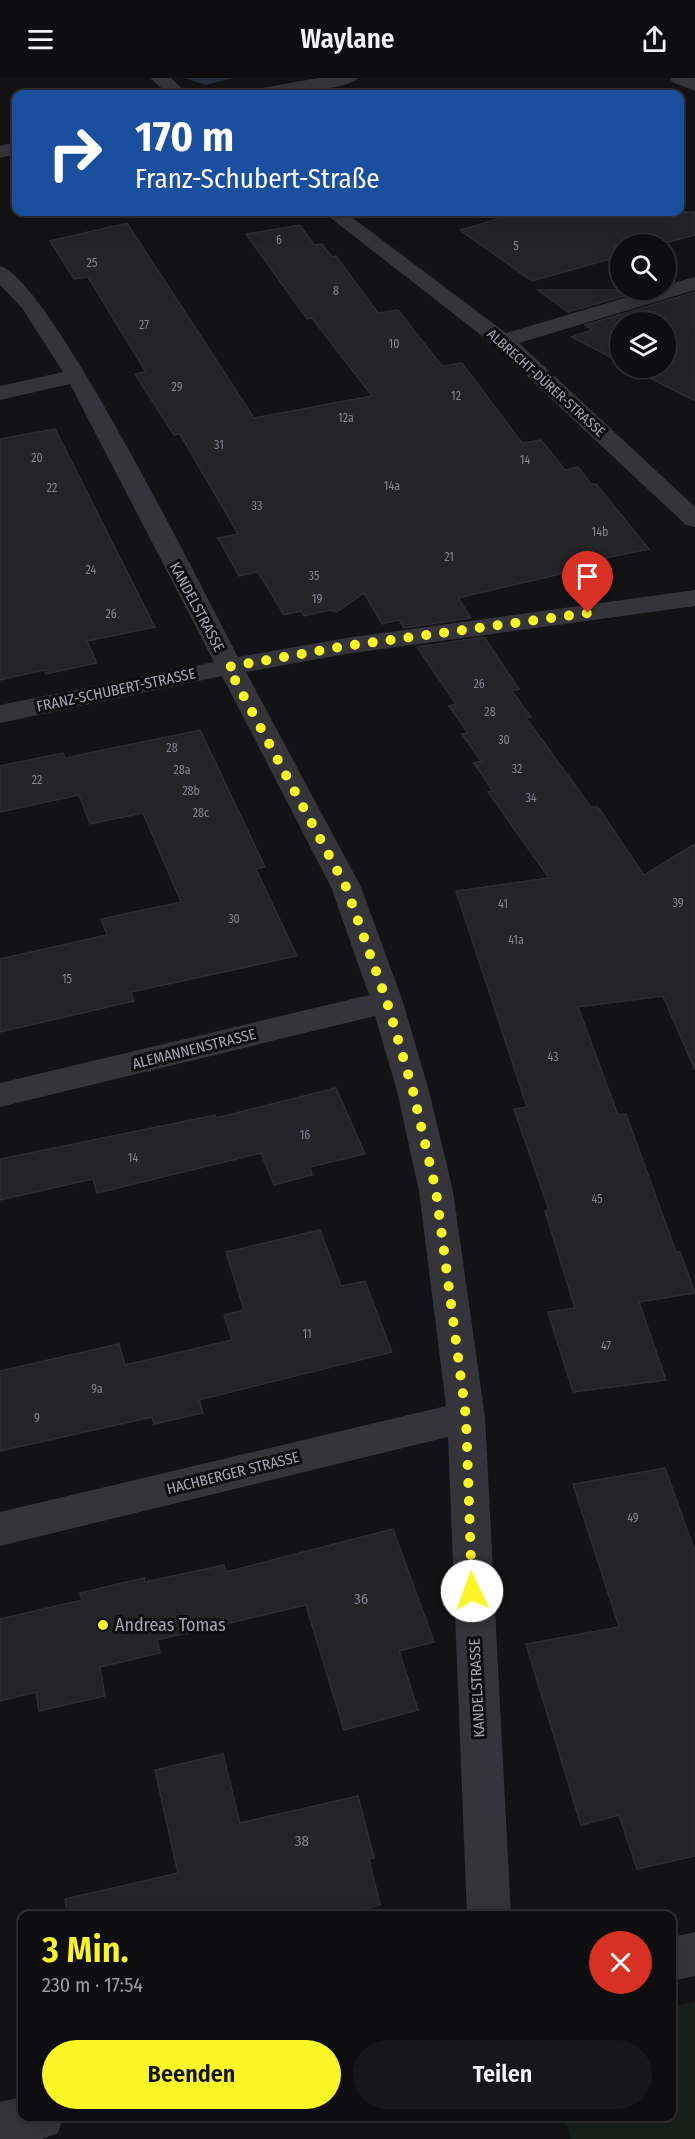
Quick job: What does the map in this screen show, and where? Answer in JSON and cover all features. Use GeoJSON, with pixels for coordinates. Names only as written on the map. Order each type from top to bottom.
{"type":"FeatureCollection","features":[{"type":"Feature","properties":{"kind":"street"},"geometry":{"type":"LineString","coordinates":[[284,90],[349,78]]}},
{"type":"Feature","properties":{"kind":"street"},"geometry":{"type":"LineString","coordinates":[[680,78],[695,85]]}},
{"type":"Feature","properties":{"kind":"street","name":"ALBRECHT-DÜRER-STRASSE"},"geometry":{"type":"LineString","coordinates":[[338,216],[503,341],[695,520]]}},
{"type":"Feature","properties":{"kind":"street","name":"KANDELSTRASSE"},"geometry":{"type":"LineString","coordinates":[[0,272],[30,304],[77,376],[228,667],[346,887],[387,1002],[413,1091],[436,1191],[466,1417],[489,1911]]}},
{"type":"Feature","properties":{"kind":"street"},"geometry":{"type":"LineString","coordinates":[[503,341],[695,283]]}},
{"type":"Feature","properties":{"kind":"street"},"geometry":{"type":"LineString","coordinates":[[0,393],[77,376]]}},
{"type":"Feature","properties":{"kind":"street","name":"FRANZ-SCHUBERT-STRASSE"},"geometry":{"type":"LineString","coordinates":[[0,714],[228,667],[346,646],[695,598]]}},
{"type":"Feature","properties":{"kind":"street","name":"ALEMANNENSTRASSE"},"geometry":{"type":"LineString","coordinates":[[0,1095],[387,1002]]}},
{"type":"Feature","properties":{"kind":"street","name":"HACHBERGER STRASSE"},"geometry":{"type":"LineString","coordinates":[[0,1529],[466,1417]]}},
{"type":"Feature","properties":{"kind":"street"},"geometry":{"type":"LineString","coordinates":[[676,1958],[695,1954]]}},
{"type":"Feature","properties":{"kind":"street"},"geometry":{"type":"LineString","coordinates":[[0,2126],[21,2121]]}},
{"type":"Feature","properties":{"kind":"shaded area"},"geometry":{"type":"Polygon","coordinates":[[[695,2002],[695,2139],[571,2139],[566,2121],[676,2121],[676,2006],[695,2002]]]}},
{"type":"Feature","properties":{"kind":"building"},"geometry":{"type":"Polygon","coordinates":[[[684,212],[695,212],[695,235],[676,240],[676,234],[610,234],[610,259],[532,281],[460,230],[508,216],[684,216],[684,212]]]}},
{"type":"Feature","properties":{"kind":"building"},"geometry":{"type":"Polygon","coordinates":[[[127,223],[254,418],[372,396],[312,318],[307,319],[246,234],[300,225],[314,245],[322,244],[332,257],[336,256],[378,313],[398,310],[442,366],[462,363],[522,443],[541,440],[565,470],[578,467],[591,484],[596,484],[649,549],[566,566],[569,572],[458,598],[471,618],[404,628],[399,620],[382,624],[364,593],[337,612],[330,610],[304,616],[301,611],[284,615],[258,572],[239,576],[218,538],[238,534],[180,434],[174,435],[135,374],[146,372],[88,277],[74,279],[50,241],[127,223]]]}},
{"type":"Feature","properties":{"kind":"building"},"geometry":{"type":"Polygon","coordinates":[[[538,290],[610,290],[610,300],[568,312],[538,290]]]}},
{"type":"Feature","properties":{"kind":"building"},"geometry":{"type":"Polygon","coordinates":[[[695,292],[695,401],[650,378],[676,378],[676,312],[628,312],[668,300],[676,300],[676,298],[695,292]]]}},
{"type":"Feature","properties":{"kind":"building"},"geometry":{"type":"Polygon","coordinates":[[[610,318],[610,357],[572,337],[592,330],[585,325],[610,318]]]}},
{"type":"Feature","properties":{"kind":"building"},"geometry":{"type":"Polygon","coordinates":[[[55,429],[155,627],[87,641],[97,663],[46,674],[44,670],[0,680],[0,439],[55,429]]]}},
{"type":"Feature","properties":{"kind":"building"},"geometry":{"type":"Polygon","coordinates":[[[484,637],[519,689],[512,691],[531,717],[526,718],[591,807],[598,807],[644,875],[695,844],[695,1070],[663,996],[578,1007],[618,1115],[626,1114],[676,1252],[680,1252],[695,1293],[639,1302],[666,1380],[573,1392],[548,1312],[575,1308],[545,1211],[549,1210],[514,1109],[527,1107],[456,891],[549,878],[488,792],[493,791],[474,763],[481,761],[462,734],[468,733],[449,706],[456,704],[417,647],[484,637]]]}},
{"type":"Feature","properties":{"kind":"building"},"geometry":{"type":"Polygon","coordinates":[[[200,730],[265,867],[256,869],[297,956],[131,992],[134,1001],[0,1032],[0,959],[107,935],[101,919],[181,902],[143,813],[90,824],[79,795],[0,812],[0,766],[63,753],[65,758],[200,730]]]}},
{"type":"Feature","properties":{"kind":"building"},"geometry":{"type":"Polygon","coordinates":[[[336,1088],[365,1154],[310,1167],[312,1175],[274,1185],[261,1153],[97,1193],[93,1179],[0,1200],[0,1159],[215,1115],[216,1118],[336,1088]]]}},
{"type":"Feature","properties":{"kind":"building"},"geometry":{"type":"Polygon","coordinates":[[[320,1230],[341,1286],[365,1281],[392,1352],[199,1400],[203,1413],[154,1424],[152,1417],[0,1451],[0,1371],[119,1344],[125,1365],[232,1340],[224,1315],[244,1310],[226,1252],[320,1230]]]}},
{"type":"Feature","properties":{"kind":"building"},"geometry":{"type":"Polygon","coordinates":[[[665,1468],[695,1552],[695,1856],[637,1869],[619,1815],[581,1825],[526,1644],[619,1627],[573,1484],[665,1468]]]}},
{"type":"Feature","properties":{"kind":"building"},"geometry":{"type":"Polygon","coordinates":[[[393,1529],[434,1642],[399,1651],[418,1710],[344,1730],[306,1605],[157,1640],[160,1653],[100,1667],[105,1696],[39,1711],[36,1692],[0,1701],[0,1619],[82,1600],[80,1593],[144,1578],[145,1582],[224,1565],[226,1572],[393,1529]]]}},
{"type":"Feature","properties":{"kind":"building"},"geometry":{"type":"Polygon","coordinates":[[[223,1754],[240,1823],[358,1796],[374,1858],[369,1859],[380,1905],[355,1911],[66,1911],[65,1899],[178,1873],[155,1770],[223,1754]]]}},
{"type":"Feature","properties":{"kind":"waterway"},"geometry":{"type":"LineString","coordinates":[[189,78],[206,82],[229,78]]}},
{"type":"Feature","properties":{"kind":"place","name":"Andreas Tomas"},"geometry":{"type":"Point","coordinates":[103,1625]}},
{"type":"Feature","properties":{"kind":"route"},"geometry":{"type":"LineString","coordinates":[[472,1591],[466,1473],[466,1417],[436,1191],[413,1091],[387,1002],[346,887],[228,667],[346,646],[588,613]]}}]}
